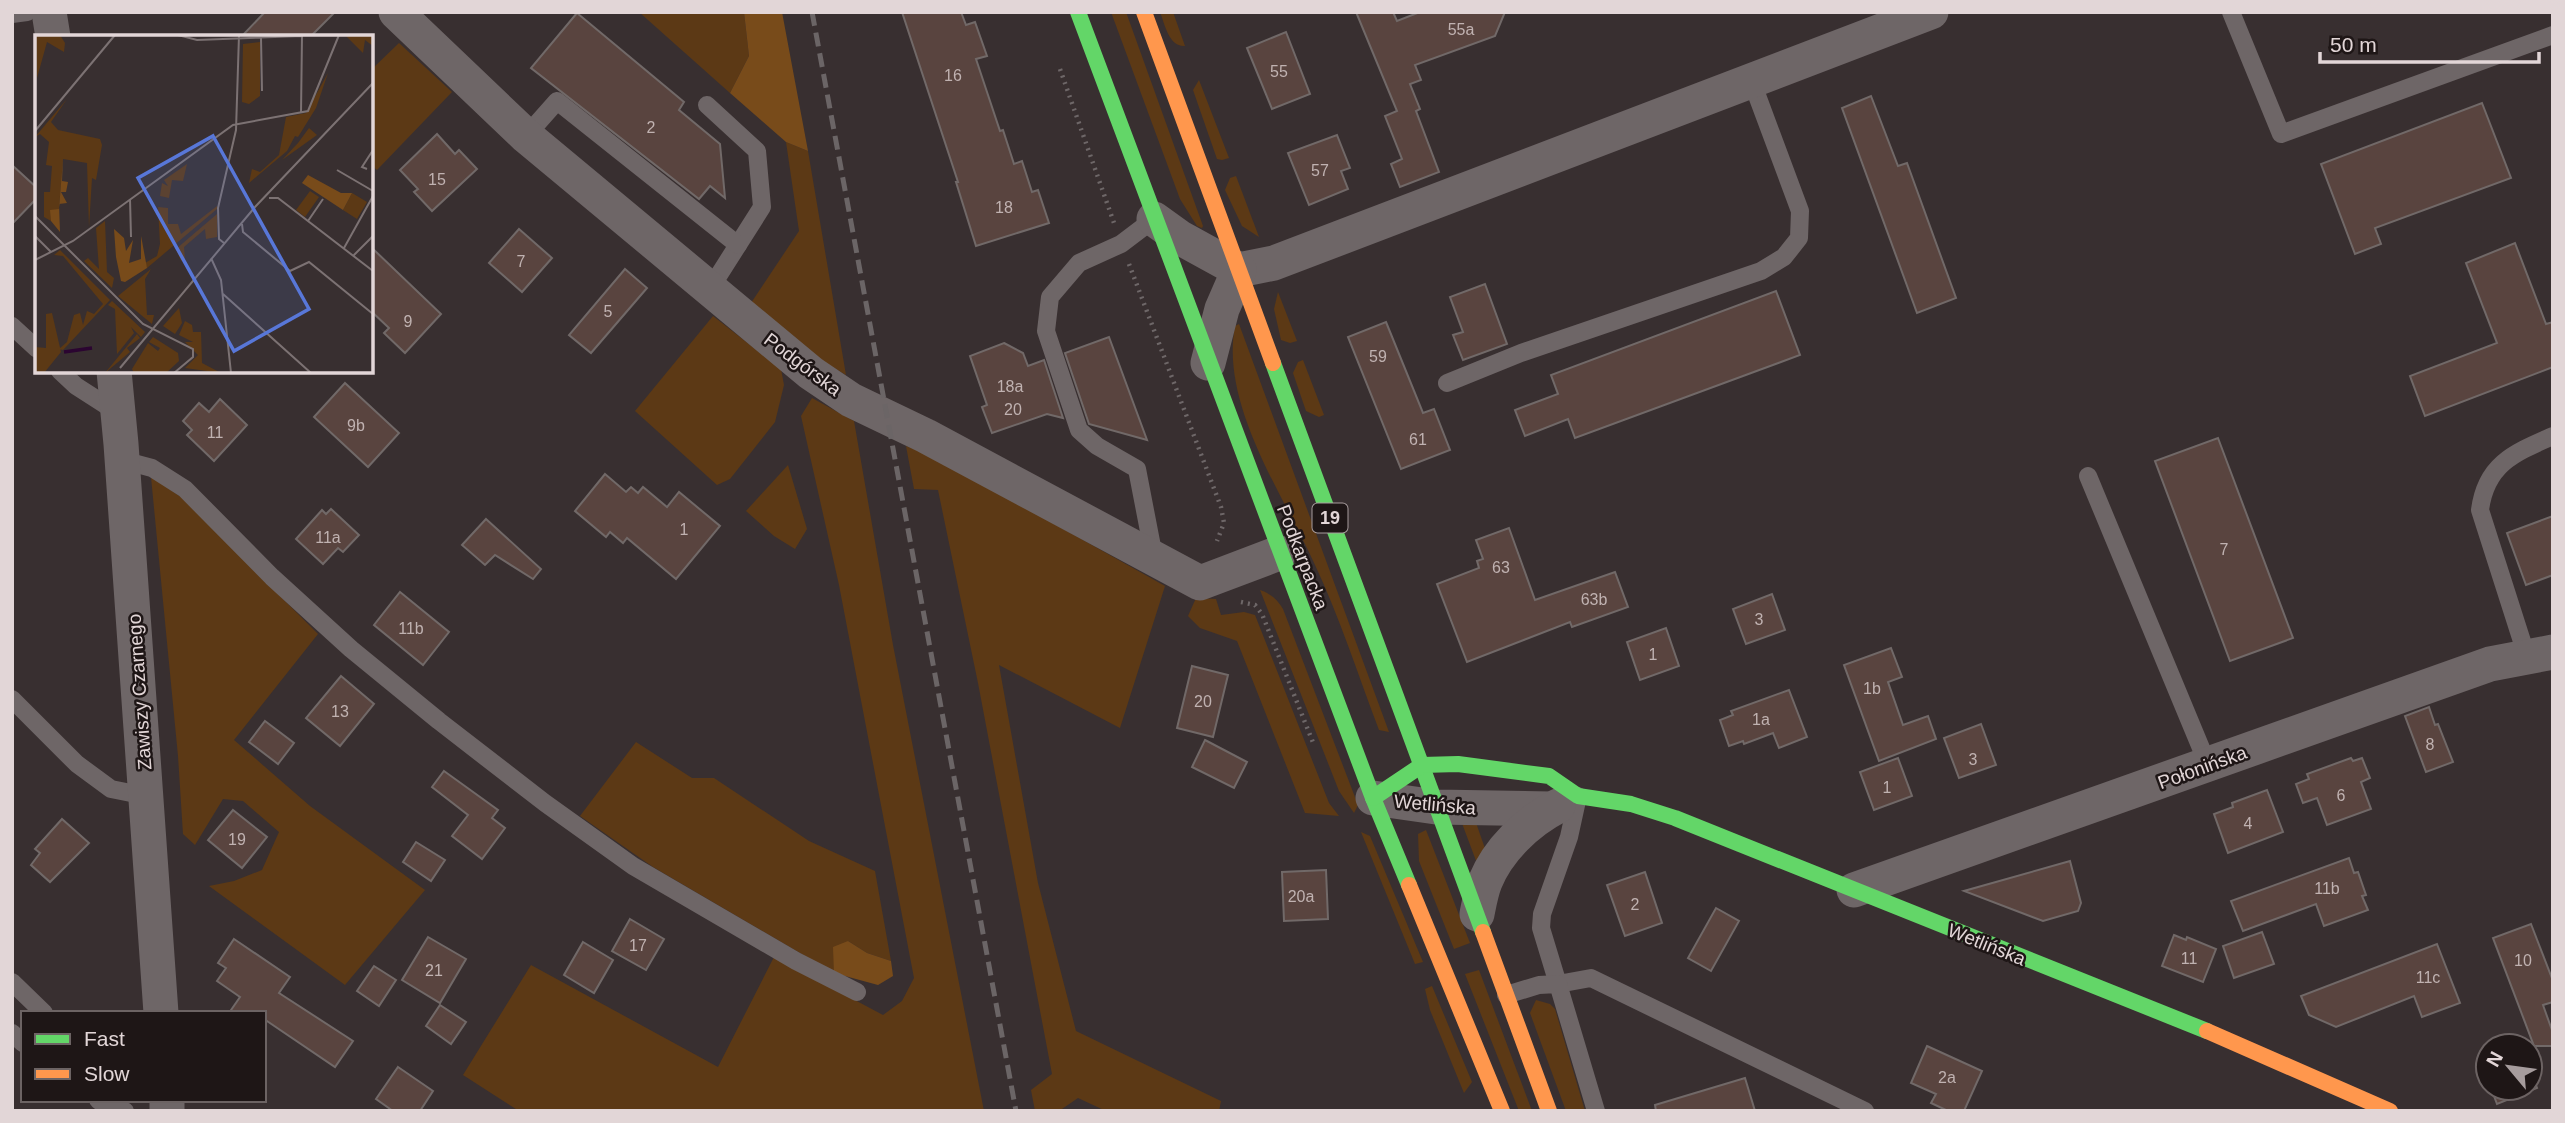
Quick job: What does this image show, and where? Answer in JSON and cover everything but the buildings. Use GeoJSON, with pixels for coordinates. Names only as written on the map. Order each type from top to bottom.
{"type":"FeatureCollection","features":[{"type":"Feature","properties":{"kind":"main road","name":"Podkarpacka"},"geometry":{"type":"LineString","coordinates":[[1078,12],[1279,554],[1373,798],[1502,1111]]}},
{"type":"Feature","properties":{"kind":"main road","name":"Podkarpacka"},"geometry":{"type":"LineString","coordinates":[[1144,12],[1549,1111]]}},
{"type":"Feature","properties":{"kind":"main road","name":"Wetlińska"},"geometry":{"type":"LineString","coordinates":[[1373,798],[1422,765],[1458,764],[1549,776],[1565,803],[1632,804],[1675,818],[2183,1021],[2390,1111]]}},
{"type":"Feature","properties":{"kind":"street"},"geometry":{"type":"LineString","coordinates":[[49,12],[53,35]]}},
{"type":"Feature","properties":{"kind":"street","name":"Podgórska"},"geometry":{"type":"LineString","coordinates":[[396,12],[526,136],[811,373],[852,400],[926,436],[1200,583],[1279,554]]}},
{"type":"Feature","properties":{"kind":"street"},"geometry":{"type":"LineString","coordinates":[[1154,219],[1239,270],[1273,263],[1931,12]]}},
{"type":"Feature","properties":{"kind":"street"},"geometry":{"type":"LineString","coordinates":[[1208,363],[1222,309],[1239,270]]}},
{"type":"Feature","properties":{"kind":"street","name":"Zawiszy Czarnego"},"geometry":{"type":"LineString","coordinates":[[114,373],[161,1011]]}},
{"type":"Feature","properties":{"kind":"street","name":"Połonińska"},"geometry":{"type":"LineString","coordinates":[[1854,890],[2490,664],[2540,654]]}},
{"type":"Feature","properties":{"kind":"street","name":"Wetlińska"},"geometry":{"type":"LineString","coordinates":[[1373,798],[1436,807],[1565,803]]}},
{"type":"Feature","properties":{"kind":"street"},"geometry":{"type":"LineString","coordinates":[[1477,914],[1485,882],[1496,861],[1533,821],[1565,803]]}},
{"type":"Feature","properties":{"kind":"lane"},"geometry":{"type":"LineString","coordinates":[[12,14],[27,12]]}},
{"type":"Feature","properties":{"kind":"lane"},"geometry":{"type":"LineString","coordinates":[[2231,12],[2281,134],[2553,35]]}},
{"type":"Feature","properties":{"kind":"lane"},"geometry":{"type":"LineString","coordinates":[[1447,383],[1521,353],[1761,271],[1784,257],[1799,237],[1800,211],[1752,82]]}},
{"type":"Feature","properties":{"kind":"lane"},"geometry":{"type":"LineString","coordinates":[[526,136],[557,101],[738,245]]}},
{"type":"Feature","properties":{"kind":"lane"},"geometry":{"type":"LineString","coordinates":[[707,105],[757,151],[762,207],[710,289]]}},
{"type":"Feature","properties":{"kind":"lane"},"geometry":{"type":"LineString","coordinates":[[1154,219],[1121,244],[1079,263],[1050,297],[1046,331],[1079,430],[1097,446],[1137,469],[1154,557]]}},
{"type":"Feature","properties":{"kind":"lane"},"geometry":{"type":"LineString","coordinates":[[12,326],[35,347]]}},
{"type":"Feature","properties":{"kind":"lane"},"geometry":{"type":"LineString","coordinates":[[62,373],[76,386],[118,413]]}},
{"type":"Feature","properties":{"kind":"lane"},"geometry":{"type":"LineString","coordinates":[[2540,654],[2480,510],[2483,493],[2493,473],[2509,457],[2553,436]]}},
{"type":"Feature","properties":{"kind":"lane"},"geometry":{"type":"LineString","coordinates":[[122,460],[152,467],[185,489],[272,577],[351,649],[439,722],[545,803],[633,866],[796,961],[857,992]]}},
{"type":"Feature","properties":{"kind":"lane"},"geometry":{"type":"LineString","coordinates":[[2088,476],[2208,765]]}},
{"type":"Feature","properties":{"kind":"lane"},"geometry":{"type":"LineString","coordinates":[[12,699],[77,764],[111,789],[146,796]]}},
{"type":"Feature","properties":{"kind":"lane"},"geometry":{"type":"LineString","coordinates":[[1565,803],[1569,837],[1542,914],[1541,928],[1596,1111]]}},
{"type":"Feature","properties":{"kind":"lane"},"geometry":{"type":"LineString","coordinates":[[1506,995],[1539,985],[1591,978],[1865,1111]]}},
{"type":"Feature","properties":{"kind":"lane"},"geometry":{"type":"LineString","coordinates":[[12,982],[42,1011]]}},
{"type":"Feature","properties":{"kind":"path"},"geometry":{"type":"LineString","coordinates":[[1058,64],[1121,244],[1221,507],[1224,523],[1214,547],[1233,601],[1255,605],[1262,614],[1314,746]]}},
{"type":"Feature","properties":{"kind":"shaded area"},"geometry":{"type":"Polygon","coordinates":[[[639,12],[744,12],[749,56],[730,93],[639,12]]]}},
{"type":"Feature","properties":{"kind":"shaded area"},"geometry":{"type":"Polygon","coordinates":[[[744,12],[782,12],[808,151],[786,142],[730,93],[749,56],[744,12]]]}},
{"type":"Feature","properties":{"kind":"shaded area"},"geometry":{"type":"Polygon","coordinates":[[[1111,12],[1126,12],[1202,228],[1197,226],[1180,199],[1111,12]]]}},
{"type":"Feature","properties":{"kind":"shaded area"},"geometry":{"type":"Polygon","coordinates":[[[1160,12],[1173,12],[1185,46],[1171,39],[1160,12]]]}},
{"type":"Feature","properties":{"kind":"shaded area"},"geometry":{"type":"Polygon","coordinates":[[[399,43],[452,92],[377,170],[373,167],[373,68],[399,43]]]}},
{"type":"Feature","properties":{"kind":"shaded area"},"geometry":{"type":"Polygon","coordinates":[[[1199,80],[1229,158],[1217,159],[1193,90],[1199,80]]]}},
{"type":"Feature","properties":{"kind":"shaded area"},"geometry":{"type":"Polygon","coordinates":[[[786,142],[808,151],[846,375],[815,357],[751,303],[799,231],[786,142]]]}},
{"type":"Feature","properties":{"kind":"shaded area"},"geometry":{"type":"Polygon","coordinates":[[[1236,176],[1259,237],[1242,226],[1225,190],[1230,178],[1236,176]]]}},
{"type":"Feature","properties":{"kind":"shaded area"},"geometry":{"type":"Polygon","coordinates":[[[1278,292],[1297,341],[1290,343],[1281,340],[1274,309],[1278,292]]]}},
{"type":"Feature","properties":{"kind":"shaded area"},"geometry":{"type":"Polygon","coordinates":[[[713,316],[781,369],[784,385],[775,422],[730,479],[717,485],[635,411],[713,316]]]}},
{"type":"Feature","properties":{"kind":"shaded area"},"geometry":{"type":"Polygon","coordinates":[[[1239,324],[1389,732],[1379,730],[1324,585],[1245,418],[1233,356],[1235,326],[1239,324]]]}},
{"type":"Feature","properties":{"kind":"shaded area"},"geometry":{"type":"Polygon","coordinates":[[[1303,360],[1324,415],[1319,417],[1306,411],[1293,373],[1298,362],[1303,360]]]}},
{"type":"Feature","properties":{"kind":"shaded area"},"geometry":{"type":"Polygon","coordinates":[[[812,398],[854,421],[893,645],[984,1111],[519,1111],[463,1075],[531,965],[718,1067],[774,957],[883,1015],[902,1001],[914,978],[839,585],[801,416],[812,398]]]}},
{"type":"Feature","properties":{"kind":"shaded area"},"geometry":{"type":"Polygon","coordinates":[[[906,446],[935,457],[1165,586],[1120,728],[999,665],[1038,883],[1076,1031],[1221,1101],[1219,1111],[1106,1111],[1078,1098],[1059,1111],[1035,1111],[1031,1090],[1052,1074],[978,683],[938,490],[914,489],[906,446]]]}},
{"type":"Feature","properties":{"kind":"shaded area"},"geometry":{"type":"Polygon","coordinates":[[[788,465],[807,529],[795,549],[774,536],[746,511],[788,465]]]}},
{"type":"Feature","properties":{"kind":"shaded area"},"geometry":{"type":"Polygon","coordinates":[[[151,477],[181,497],[318,634],[234,740],[310,806],[425,890],[345,985],[209,886],[234,881],[262,870],[279,832],[243,801],[223,799],[195,845],[183,834],[151,477]]]}},
{"type":"Feature","properties":{"kind":"shaded area"},"geometry":{"type":"Polygon","coordinates":[[[1260,590],[1273,597],[1283,609],[1358,805],[1354,813],[1339,791],[1260,590]]]}},
{"type":"Feature","properties":{"kind":"shaded area"},"geometry":{"type":"Polygon","coordinates":[[[1196,598],[1216,599],[1221,615],[1244,612],[1255,615],[1329,803],[1339,816],[1305,813],[1237,641],[1200,628],[1188,616],[1196,598]]]}},
{"type":"Feature","properties":{"kind":"shaded area"},"geometry":{"type":"Polygon","coordinates":[[[636,742],[692,778],[714,778],[809,841],[875,871],[891,961],[867,953],[848,941],[834,973],[653,867],[580,816],[636,742]]]}},
{"type":"Feature","properties":{"kind":"shaded area"},"geometry":{"type":"Polygon","coordinates":[[[1474,817],[1489,860],[1481,874],[1460,818],[1474,817]]]}},
{"type":"Feature","properties":{"kind":"shaded area"},"geometry":{"type":"Polygon","coordinates":[[[1426,830],[1470,943],[1454,949],[1419,861],[1418,834],[1426,830]]]}},
{"type":"Feature","properties":{"kind":"shaded area"},"geometry":{"type":"Polygon","coordinates":[[[1361,832],[1370,836],[1423,962],[1415,964],[1361,832]]]}},
{"type":"Feature","properties":{"kind":"shaded area"},"geometry":{"type":"Polygon","coordinates":[[[848,941],[867,953],[891,961],[893,976],[878,985],[834,973],[833,947],[848,941]]]}},
{"type":"Feature","properties":{"kind":"shaded area"},"geometry":{"type":"Polygon","coordinates":[[[1479,970],[1532,1111],[1519,1111],[1465,974],[1479,970]]]}},
{"type":"Feature","properties":{"kind":"shaded area"},"geometry":{"type":"Polygon","coordinates":[[[1432,986],[1472,1082],[1464,1093],[1430,1010],[1425,989],[1432,986]]]}},
{"type":"Feature","properties":{"kind":"shaded area"},"geometry":{"type":"Polygon","coordinates":[[[1536,1000],[1550,1004],[1555,1009],[1585,1111],[1566,1111],[1530,1013],[1536,1000]]]}},
{"type":"Feature","properties":{"kind":"railway"},"geometry":{"type":"LineString","coordinates":[[812,12],[1016,1111]]}},
{"type":"Feature","properties":{"kind":"traffic: fast"},"geometry":{"type":"LineString","coordinates":[[1078,12],[1373,798],[1409,885]]}},
{"type":"Feature","properties":{"kind":"traffic: fast"},"geometry":{"type":"LineString","coordinates":[[1273,363],[1483,932]]}},
{"type":"Feature","properties":{"kind":"traffic: fast"},"geometry":{"type":"LineString","coordinates":[[1373,798],[1422,765],[1458,764],[1549,776],[1578,796],[1631,804],[1675,818],[2207,1031]]}},
{"type":"Feature","properties":{"kind":"traffic: slow"},"geometry":{"type":"LineString","coordinates":[[1144,12],[1273,363]]}},
{"type":"Feature","properties":{"kind":"traffic: slow"},"geometry":{"type":"LineString","coordinates":[[1409,885],[1502,1111]]}},
{"type":"Feature","properties":{"kind":"traffic: slow"},"geometry":{"type":"LineString","coordinates":[[1483,932],[1549,1111]]}},
{"type":"Feature","properties":{"kind":"traffic: slow"},"geometry":{"type":"LineString","coordinates":[[2207,1031],[2390,1111]]}}]}
